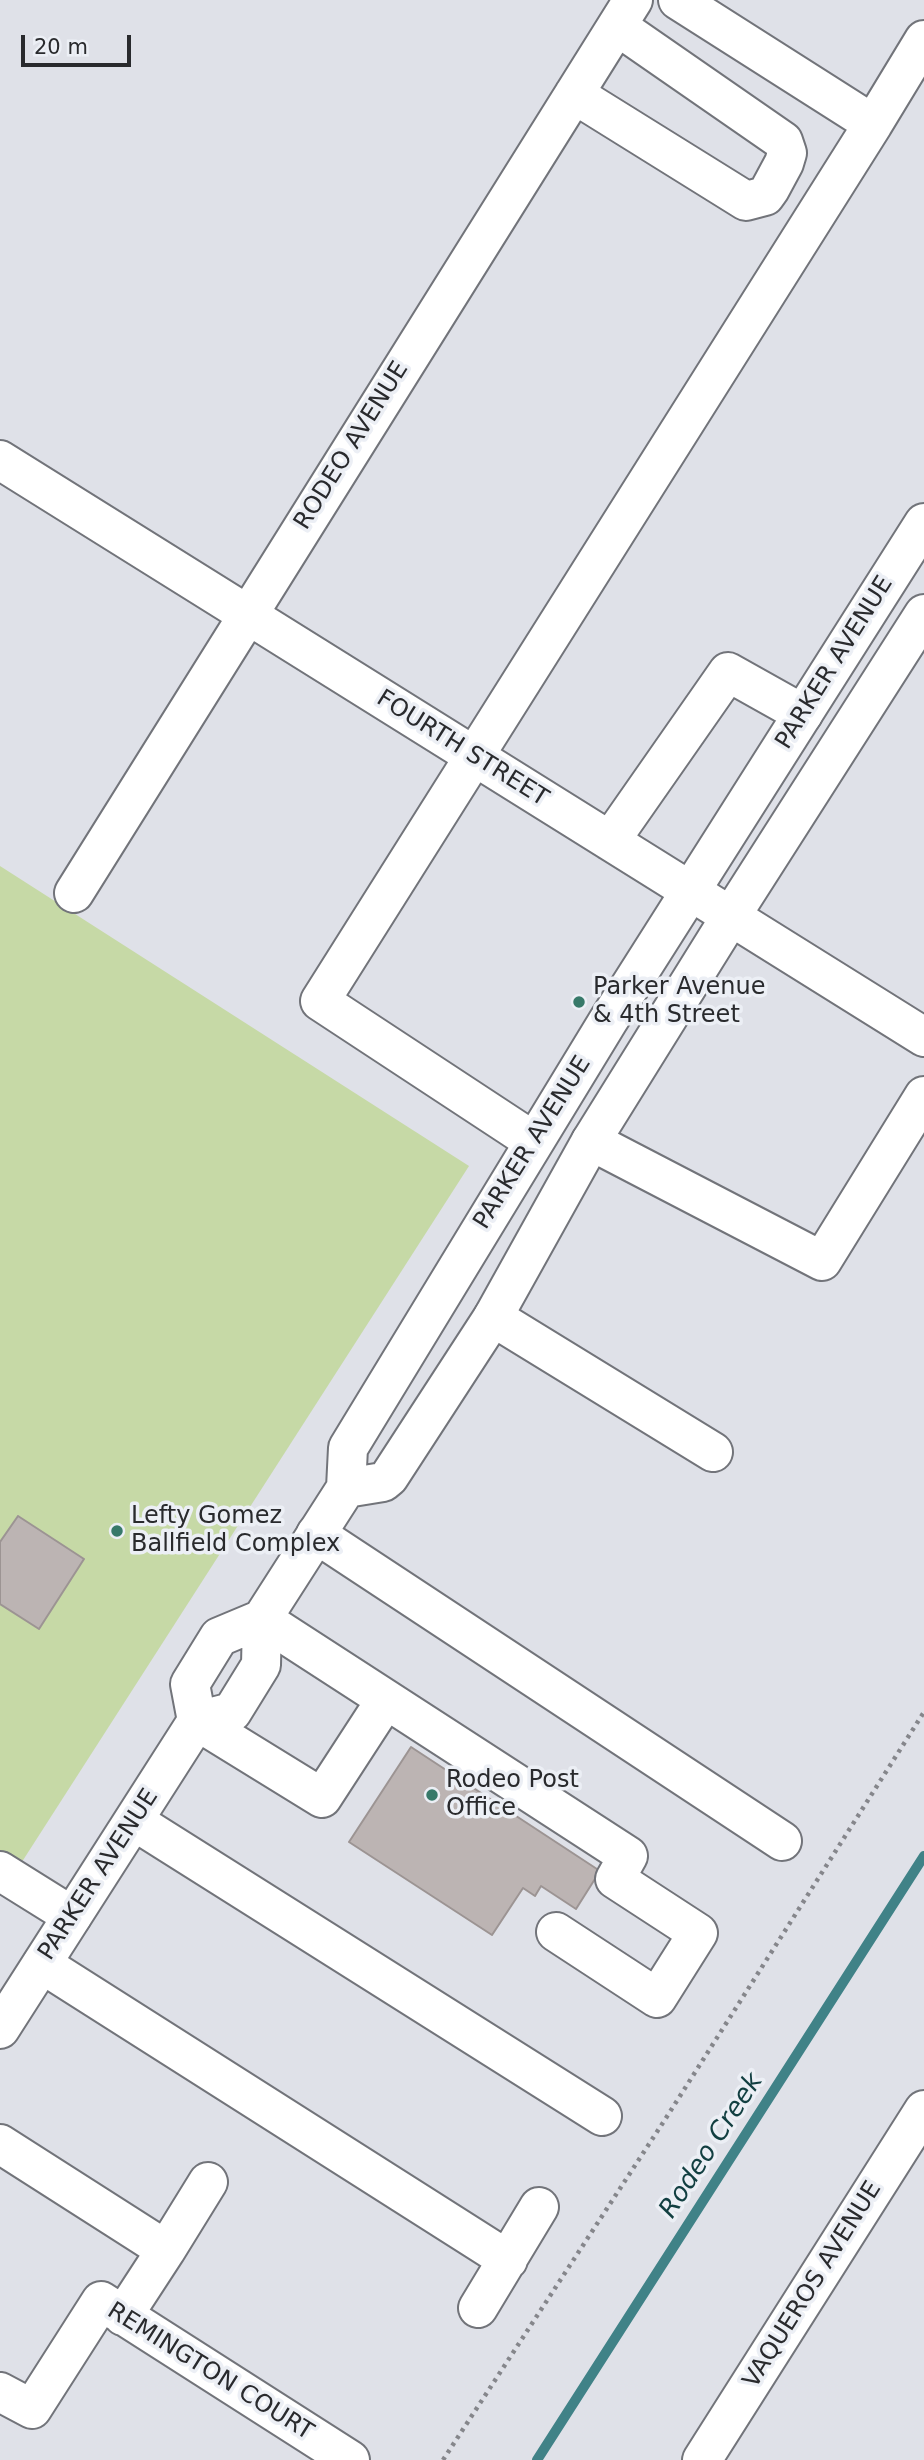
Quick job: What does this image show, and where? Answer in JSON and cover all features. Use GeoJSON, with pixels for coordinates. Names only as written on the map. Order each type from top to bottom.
{"type":"FeatureCollection","features":[{"type":"Feature","properties":{"kind":"main road"},"geometry":{"type":"LineString","coordinates":[[678,0],[873,124]]}},
{"type":"Feature","properties":{"kind":"main road"},"geometry":{"type":"LineString","coordinates":[[574,94],[746,201],[765,196],[770,189],[787,153],[783,141],[625,13]]}},
{"type":"Feature","properties":{"kind":"main road","name":"RODEO AVENUE"},"geometry":{"type":"LineString","coordinates":[[74,893],[246,614],[625,13]]}},
{"type":"Feature","properties":{"kind":"main road"},"geometry":{"type":"LineString","coordinates":[[533,1141],[320,1001],[472,755],[924,40]]}},
{"type":"Feature","properties":{"kind":"main road","name":"FOURTH STREET"},"geometry":{"type":"LineString","coordinates":[[0,460],[924,1037]]}},
{"type":"Feature","properties":{"kind":"main road","name":"PARKER AVENUE"},"geometry":{"type":"LineString","coordinates":[[924,523],[533,1141],[348,1448],[346,1488],[383,1482],[389,1477],[493,1317],[591,1141],[924,614]]}},
{"type":"Feature","properties":{"kind":"main road"},"geometry":{"type":"LineString","coordinates":[[610,841],[728,672],[803,714]]}},
{"type":"Feature","properties":{"kind":"main road"},"geometry":{"type":"LineString","coordinates":[[591,1141],[822,1261],[924,1096]]}},
{"type":"Feature","properties":{"kind":"main road"},"geometry":{"type":"LineString","coordinates":[[493,1317],[713,1452]]}},
{"type":"Feature","properties":{"kind":"main road"},"geometry":{"type":"LineString","coordinates":[[197,1721],[232,1712],[261,1665],[262,1619],[346,1488]]}},
{"type":"Feature","properties":{"kind":"main road"},"geometry":{"type":"LineString","coordinates":[[316,1534],[782,1841]]}},
{"type":"Feature","properties":{"kind":"main road"},"geometry":{"type":"LineString","coordinates":[[262,1619],[628,1856],[615,1879],[698,1933],[657,1998],[556,1932]]}},
{"type":"Feature","properties":{"kind":"main road"},"geometry":{"type":"LineString","coordinates":[[262,1619],[219,1637],[190,1684],[197,1721],[322,1798],[385,1701]]}},
{"type":"Feature","properties":{"kind":"main road","name":"PARKER AVENUE"},"geometry":{"type":"LineString","coordinates":[[0,2029],[197,1721]]}},
{"type":"Feature","properties":{"kind":"main road"},"geometry":{"type":"LineString","coordinates":[[134,1821],[602,2116]]}},
{"type":"Feature","properties":{"kind":"main road"},"geometry":{"type":"LineString","coordinates":[[0,1871],[72,1916]]}},
{"type":"Feature","properties":{"kind":"main road"},"geometry":{"type":"LineString","coordinates":[[41,1964],[508,2260]]}},
{"type":"Feature","properties":{"kind":"main road","name":"VAQUEROS AVENUE"},"geometry":{"type":"LineString","coordinates":[[702,2460],[924,2110]]}},
{"type":"Feature","properties":{"kind":"main road"},"geometry":{"type":"LineString","coordinates":[[0,2144],[166,2250]]}},
{"type":"Feature","properties":{"kind":"main road"},"geometry":{"type":"LineString","coordinates":[[123,2316],[208,2182]]}},
{"type":"Feature","properties":{"kind":"main road"},"geometry":{"type":"LineString","coordinates":[[478,2308],[539,2207]]}},
{"type":"Feature","properties":{"kind":"main road","name":"REMINGTON COURT"},"geometry":{"type":"LineString","coordinates":[[0,2392],[32,2409],[101,2301],[350,2460]]}},
{"type":"Feature","properties":{"kind":"path"},"geometry":{"type":"LineString","coordinates":[[443,2460],[666,2118],[924,1712]]}},
{"type":"Feature","properties":{"kind":"green space","name":"Lefty Gomez Ballfield Complex"},"geometry":{"type":"Polygon","coordinates":[[[0,866],[469,1166],[0,1896],[0,866]]]}},
{"type":"Feature","properties":{"kind":"building"},"geometry":{"type":"Polygon","coordinates":[[[18,1516],[84,1559],[39,1629],[0,1604],[0,1542],[18,1516]]]}},
{"type":"Feature","properties":{"kind":"building","name":"Rodeo Post Office"},"geometry":{"type":"Polygon","coordinates":[[[411,1747],[600,1871],[576,1909],[541,1886],[535,1896],[523,1888],[492,1935],[349,1842],[411,1747]]]}},
{"type":"Feature","properties":{"kind":"waterway","name":"Rodeo Creek"},"geometry":{"type":"LineString","coordinates":[[537,2460],[924,1856]]}},
{"type":"Feature","properties":{"kind":"place","name":"Parker Avenue & 4th Street"},"geometry":{"type":"Point","coordinates":[579,1002]}},
{"type":"Feature","properties":{"kind":"place","name":"Lefty Gomez Ballfield Complex"},"geometry":{"type":"Point","coordinates":[117,1531]}},
{"type":"Feature","properties":{"kind":"place","name":"Rodeo Post Office"},"geometry":{"type":"Point","coordinates":[432,1795]}}]}
